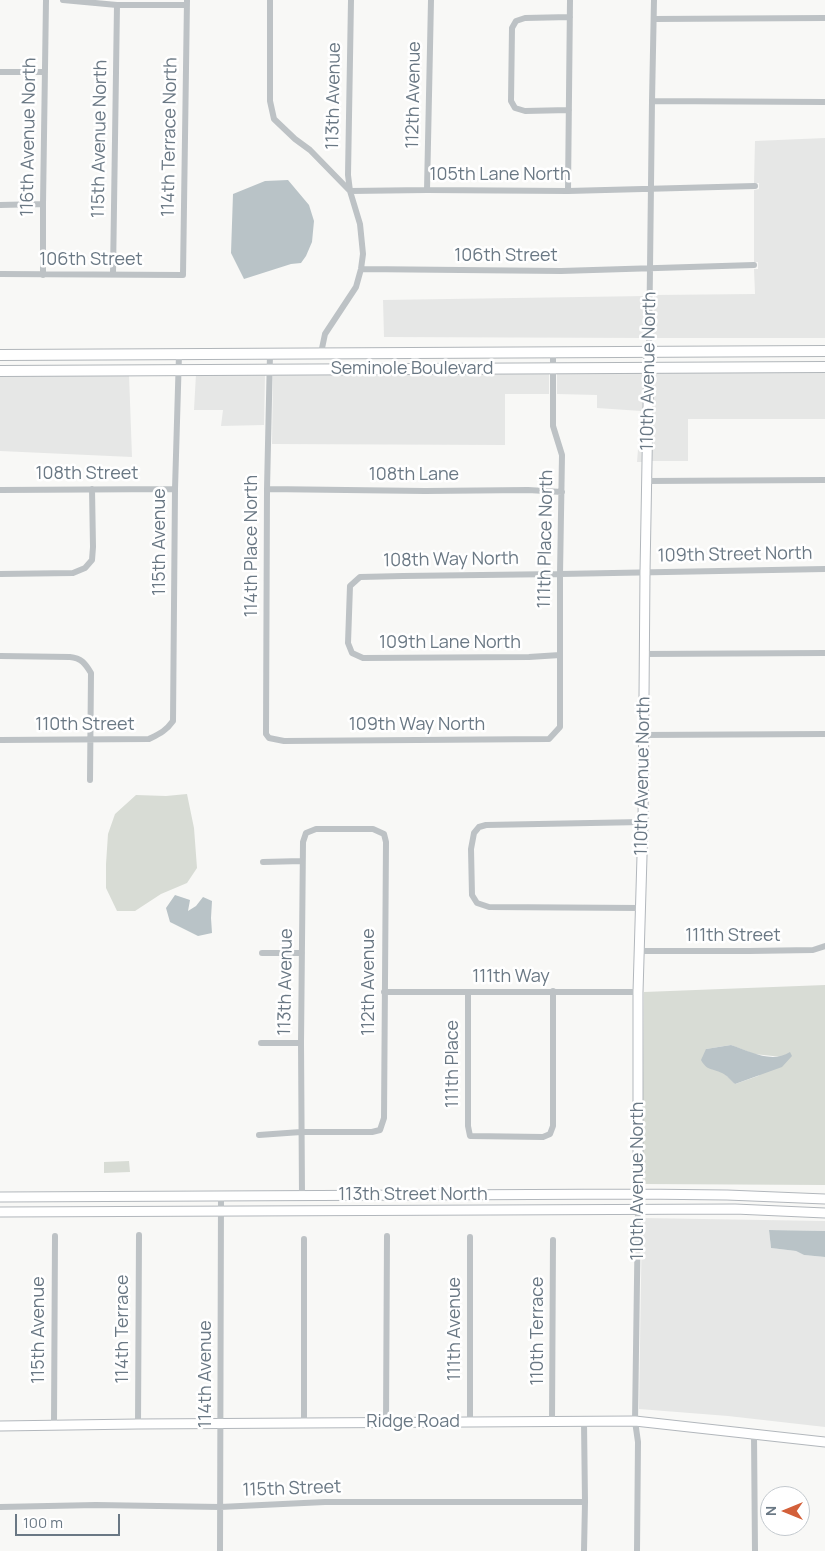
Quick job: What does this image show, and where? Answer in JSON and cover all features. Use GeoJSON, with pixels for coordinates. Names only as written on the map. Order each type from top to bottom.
{"type":"FeatureCollection","features":[{"type":"Feature","properties":{"kind":"main road","name":"Seminole Boulevard"},"geometry":{"type":"LineString","coordinates":[[0,355],[825,351]]}},
{"type":"Feature","properties":{"kind":"main road"},"geometry":{"type":"LineString","coordinates":[[39,355],[39,371]]}},
{"type":"Feature","properties":{"kind":"main road","name":"Seminole Boulevard"},"geometry":{"type":"LineString","coordinates":[[0,371],[825,366]]}},
{"type":"Feature","properties":{"kind":"street","name":"116th Avenue North"},"geometry":{"type":"LineString","coordinates":[[43,275],[42,204],[46,0]]}},
{"type":"Feature","properties":{"kind":"street"},"geometry":{"type":"LineString","coordinates":[[63,0],[117,5],[187,2]]}},
{"type":"Feature","properties":{"kind":"street"},"geometry":{"type":"LineString","coordinates":[[270,0],[270,101],[273,116],[327,166],[350,191],[363,237],[361,269],[356,287],[325,334],[321,354]]}},
{"type":"Feature","properties":{"kind":"street","name":"113th Avenue"},"geometry":{"type":"LineString","coordinates":[[350,191],[348,175],[351,0]]}},
{"type":"Feature","properties":{"kind":"street","name":"112th Avenue"},"geometry":{"type":"LineString","coordinates":[[427,190],[431,0]]}},
{"type":"Feature","properties":{"kind":"street"},"geometry":{"type":"LineString","coordinates":[[568,191],[570,0]]}},
{"type":"Feature","properties":{"kind":"street","name":"110th Avenue North"},"geometry":{"type":"LineString","coordinates":[[637,1551],[638,1442],[635,1421],[638,1210],[638,992],[643,822],[654,0]]}},
{"type":"Feature","properties":{"kind":"street","name":"114th Terrace North"},"geometry":{"type":"LineString","coordinates":[[183,275],[187,2]]}},
{"type":"Feature","properties":{"kind":"street","name":"115th Avenue North"},"geometry":{"type":"LineString","coordinates":[[113,274],[117,5]]}},
{"type":"Feature","properties":{"kind":"street"},"geometry":{"type":"LineString","coordinates":[[569,110],[525,111],[515,108],[511,101],[512,28],[516,20],[570,17]]}},
{"type":"Feature","properties":{"kind":"street"},"geometry":{"type":"LineString","coordinates":[[654,19],[825,18]]}},
{"type":"Feature","properties":{"kind":"street"},"geometry":{"type":"LineString","coordinates":[[0,72],[44,72]]}},
{"type":"Feature","properties":{"kind":"street"},"geometry":{"type":"LineString","coordinates":[[652,101],[825,102]]}},
{"type":"Feature","properties":{"kind":"street","name":"105th Lane North"},"geometry":{"type":"LineString","coordinates":[[350,191],[568,191],[755,186]]}},
{"type":"Feature","properties":{"kind":"street"},"geometry":{"type":"LineString","coordinates":[[0,205],[42,204]]}},
{"type":"Feature","properties":{"kind":"street","name":"106th Street"},"geometry":{"type":"LineString","coordinates":[[361,269],[561,271],[754,265]]}},
{"type":"Feature","properties":{"kind":"street","name":"106th Street"},"geometry":{"type":"LineString","coordinates":[[0,274],[183,275]]}},
{"type":"Feature","properties":{"kind":"street","name":"111th Place North"},"geometry":{"type":"LineString","coordinates":[[553,353],[553,426],[562,455],[560,728]]}},
{"type":"Feature","properties":{"kind":"street","name":"115th Avenue"},"geometry":{"type":"LineString","coordinates":[[168,729],[173,721],[174,706],[175,490],[179,354]]}},
{"type":"Feature","properties":{"kind":"street","name":"114th Place North"},"geometry":{"type":"LineString","coordinates":[[269,738],[266,734],[266,489],[270,354]]}},
{"type":"Feature","properties":{"kind":"street"},"geometry":{"type":"LineString","coordinates":[[647,481],[825,480]]}},
{"type":"Feature","properties":{"kind":"street"},"geometry":{"type":"LineString","coordinates":[[0,574],[73,573],[85,568],[92,560],[92,489]]}},
{"type":"Feature","properties":{"kind":"street","name":"108th Lane"},"geometry":{"type":"LineString","coordinates":[[266,489],[528,490],[562,492]]}},
{"type":"Feature","properties":{"kind":"street","name":"108th Street"},"geometry":{"type":"LineString","coordinates":[[0,490],[175,490]]}},
{"type":"Feature","properties":{"kind":"street","name":"109th Street North"},"geometry":{"type":"LineString","coordinates":[[645,572],[825,569]]}},
{"type":"Feature","properties":{"kind":"street","name":"108th Way North"},"geometry":{"type":"LineString","coordinates":[[348,643],[350,586],[360,577],[645,572]]}},
{"type":"Feature","properties":{"kind":"street","name":"109th Lane North"},"geometry":{"type":"LineString","coordinates":[[348,643],[352,653],[363,658],[529,657],[560,655]]}},
{"type":"Feature","properties":{"kind":"street"},"geometry":{"type":"LineString","coordinates":[[644,654],[825,653]]}},
{"type":"Feature","properties":{"kind":"street"},"geometry":{"type":"LineString","coordinates":[[0,656],[70,657],[79,658],[86,664],[91,673],[90,780]]}},
{"type":"Feature","properties":{"kind":"street","name":"109th Way North"},"geometry":{"type":"LineString","coordinates":[[269,738],[284,741],[528,740],[549,739],[560,728]]}},
{"type":"Feature","properties":{"kind":"street","name":"110th Street"},"geometry":{"type":"LineString","coordinates":[[0,740],[149,739],[168,729]]}},
{"type":"Feature","properties":{"kind":"street"},"geometry":{"type":"LineString","coordinates":[[643,735],[825,734]]}},
{"type":"Feature","properties":{"kind":"street"},"geometry":{"type":"LineString","coordinates":[[640,908],[489,907],[477,903],[472,895],[471,849],[474,834],[486,825],[643,822]]}},
{"type":"Feature","properties":{"kind":"street","name":"112th Avenue"},"geometry":{"type":"LineString","coordinates":[[301,1132],[372,1132],[380,1130],[384,1118],[386,842],[384,834],[373,829],[316,829],[306,833]]}},
{"type":"Feature","properties":{"kind":"street","name":"113th Avenue"},"geometry":{"type":"LineString","coordinates":[[302,1195],[302,861],[303,842],[306,833]]}},
{"type":"Feature","properties":{"kind":"street"},"geometry":{"type":"LineString","coordinates":[[263,862],[302,861]]}},
{"type":"Feature","properties":{"kind":"street","name":"111th Street"},"geometry":{"type":"LineString","coordinates":[[640,951],[813,950],[825,946]]}},
{"type":"Feature","properties":{"kind":"street"},"geometry":{"type":"LineString","coordinates":[[262,953],[302,953]]}},
{"type":"Feature","properties":{"kind":"street","name":"111th Place"},"geometry":{"type":"LineString","coordinates":[[468,992],[468,1126],[470,1136],[543,1137],[550,1134],[553,1126],[553,991]]}},
{"type":"Feature","properties":{"kind":"street","name":"111th Way"},"geometry":{"type":"LineString","coordinates":[[384,992],[638,992]]}},
{"type":"Feature","properties":{"kind":"street"},"geometry":{"type":"LineString","coordinates":[[261,1043],[301,1043]]}},
{"type":"Feature","properties":{"kind":"street"},"geometry":{"type":"LineString","coordinates":[[259,1135],[301,1132]]}},
{"type":"Feature","properties":{"kind":"street","name":"113th Street North"},"geometry":{"type":"LineString","coordinates":[[0,1197],[638,1194],[825,1199]]}},
{"type":"Feature","properties":{"kind":"street","name":"114th Avenue"},"geometry":{"type":"LineString","coordinates":[[220,1551],[221,1196]]}},
{"type":"Feature","properties":{"kind":"street","name":"113th Street North"},"geometry":{"type":"LineString","coordinates":[[0,1212],[735,1209],[825,1213]]}},
{"type":"Feature","properties":{"kind":"street","name":"114th Terrace"},"geometry":{"type":"LineString","coordinates":[[138,1424],[139,1235]]}},
{"type":"Feature","properties":{"kind":"street","name":"115th Avenue"},"geometry":{"type":"LineString","coordinates":[[54,1424],[55,1236]]}},
{"type":"Feature","properties":{"kind":"street"},"geometry":{"type":"LineString","coordinates":[[386,1422],[387,1236]]}},
{"type":"Feature","properties":{"kind":"street","name":"111th Avenue"},"geometry":{"type":"LineString","coordinates":[[470,1237],[470,1422]]}},
{"type":"Feature","properties":{"kind":"street"},"geometry":{"type":"LineString","coordinates":[[304,1239],[304,1422]]}},
{"type":"Feature","properties":{"kind":"street","name":"110th Terrace"},"geometry":{"type":"LineString","coordinates":[[552,1421],[553,1240]]}},
{"type":"Feature","properties":{"kind":"street","name":"Ridge Road"},"geometry":{"type":"LineString","coordinates":[[0,1426],[304,1422],[635,1421],[825,1442]]}},
{"type":"Feature","properties":{"kind":"street"},"geometry":{"type":"LineString","coordinates":[[584,1422],[584,1551]]}},
{"type":"Feature","properties":{"kind":"street"},"geometry":{"type":"LineString","coordinates":[[754,1435],[755,1551]]}},
{"type":"Feature","properties":{"kind":"street","name":"115th Street"},"geometry":{"type":"LineString","coordinates":[[0,1507],[96,1505],[220,1507],[325,1502],[585,1502]]}},
{"type":"Feature","properties":{"kind":"shaded area"},"geometry":{"type":"Polygon","coordinates":[[[825,138],[825,338],[653,338],[654,295],[755,294],[754,269],[758,269],[758,262],[754,262],[754,190],[759,189],[759,183],[754,183],[755,141],[825,138]]]}},
{"type":"Feature","properties":{"kind":"shaded area"},"geometry":{"type":"Polygon","coordinates":[[[288,180],[309,205],[314,221],[312,242],[306,256],[301,263],[291,264],[244,279],[231,253],[233,194],[265,181],[288,180]]]}},
{"type":"Feature","properties":{"kind":"shaded area"},"geometry":{"type":"Polygon","coordinates":[[[646,296],[645,338],[384,337],[383,300],[646,296]]]}},
{"type":"Feature","properties":{"kind":"shaded area"},"geometry":{"type":"Polygon","coordinates":[[[825,370],[825,419],[688,419],[688,461],[651,461],[653,371],[825,370]]]}},
{"type":"Feature","properties":{"kind":"shaded area"},"geometry":{"type":"Polygon","coordinates":[[[557,371],[645,371],[643,462],[637,462],[641,411],[597,408],[597,395],[557,394],[557,371]]]}},
{"type":"Feature","properties":{"kind":"shaded area"},"geometry":{"type":"Polygon","coordinates":[[[549,372],[549,394],[505,394],[505,445],[272,444],[273,373],[549,372]]]}},
{"type":"Feature","properties":{"kind":"shaded area"},"geometry":{"type":"Polygon","coordinates":[[[265,373],[264,425],[221,426],[223,410],[194,410],[196,374],[265,373]]]}},
{"type":"Feature","properties":{"kind":"shaded area"},"geometry":{"type":"Polygon","coordinates":[[[129,374],[132,457],[0,451],[0,375],[129,374]]]}},
{"type":"Feature","properties":{"kind":"shaded area"},"geometry":{"type":"Polygon","coordinates":[[[187,794],[194,828],[197,868],[187,883],[161,894],[135,911],[117,911],[106,888],[108,834],[115,814],[136,795],[166,796],[187,794]]]}},
{"type":"Feature","properties":{"kind":"shaded area"},"geometry":{"type":"Polygon","coordinates":[[[175,895],[190,900],[188,911],[196,906],[203,897],[212,901],[212,933],[198,936],[170,922],[166,908],[175,895]]]}},
{"type":"Feature","properties":{"kind":"shaded area"},"geometry":{"type":"Polygon","coordinates":[[[825,985],[825,1185],[642,1184],[644,992],[825,985]],[[731,1045],[706,1049],[735,1084],[758,1076],[782,1057],[754,1054],[731,1045]]]}},
{"type":"Feature","properties":{"kind":"shaded area"},"geometry":{"type":"Polygon","coordinates":[[[731,1045],[768,1057],[775,1057],[790,1052],[792,1056],[782,1067],[735,1084],[724,1074],[708,1068],[701,1060],[706,1049],[731,1045]]]}},
{"type":"Feature","properties":{"kind":"shaded area"},"geometry":{"type":"Polygon","coordinates":[[[129,1161],[130,1172],[104,1173],[104,1162],[129,1161]]]}},
{"type":"Feature","properties":{"kind":"shaded area"},"geometry":{"type":"Polygon","coordinates":[[[642,1218],[825,1221],[825,1231],[769,1230],[771,1248],[825,1257],[825,1427],[728,1416],[639,1409],[642,1218]]]}},
{"type":"Feature","properties":{"kind":"shaded area"},"geometry":{"type":"Polygon","coordinates":[[[769,1230],[825,1231],[825,1257],[771,1248],[769,1230]]]}}]}
